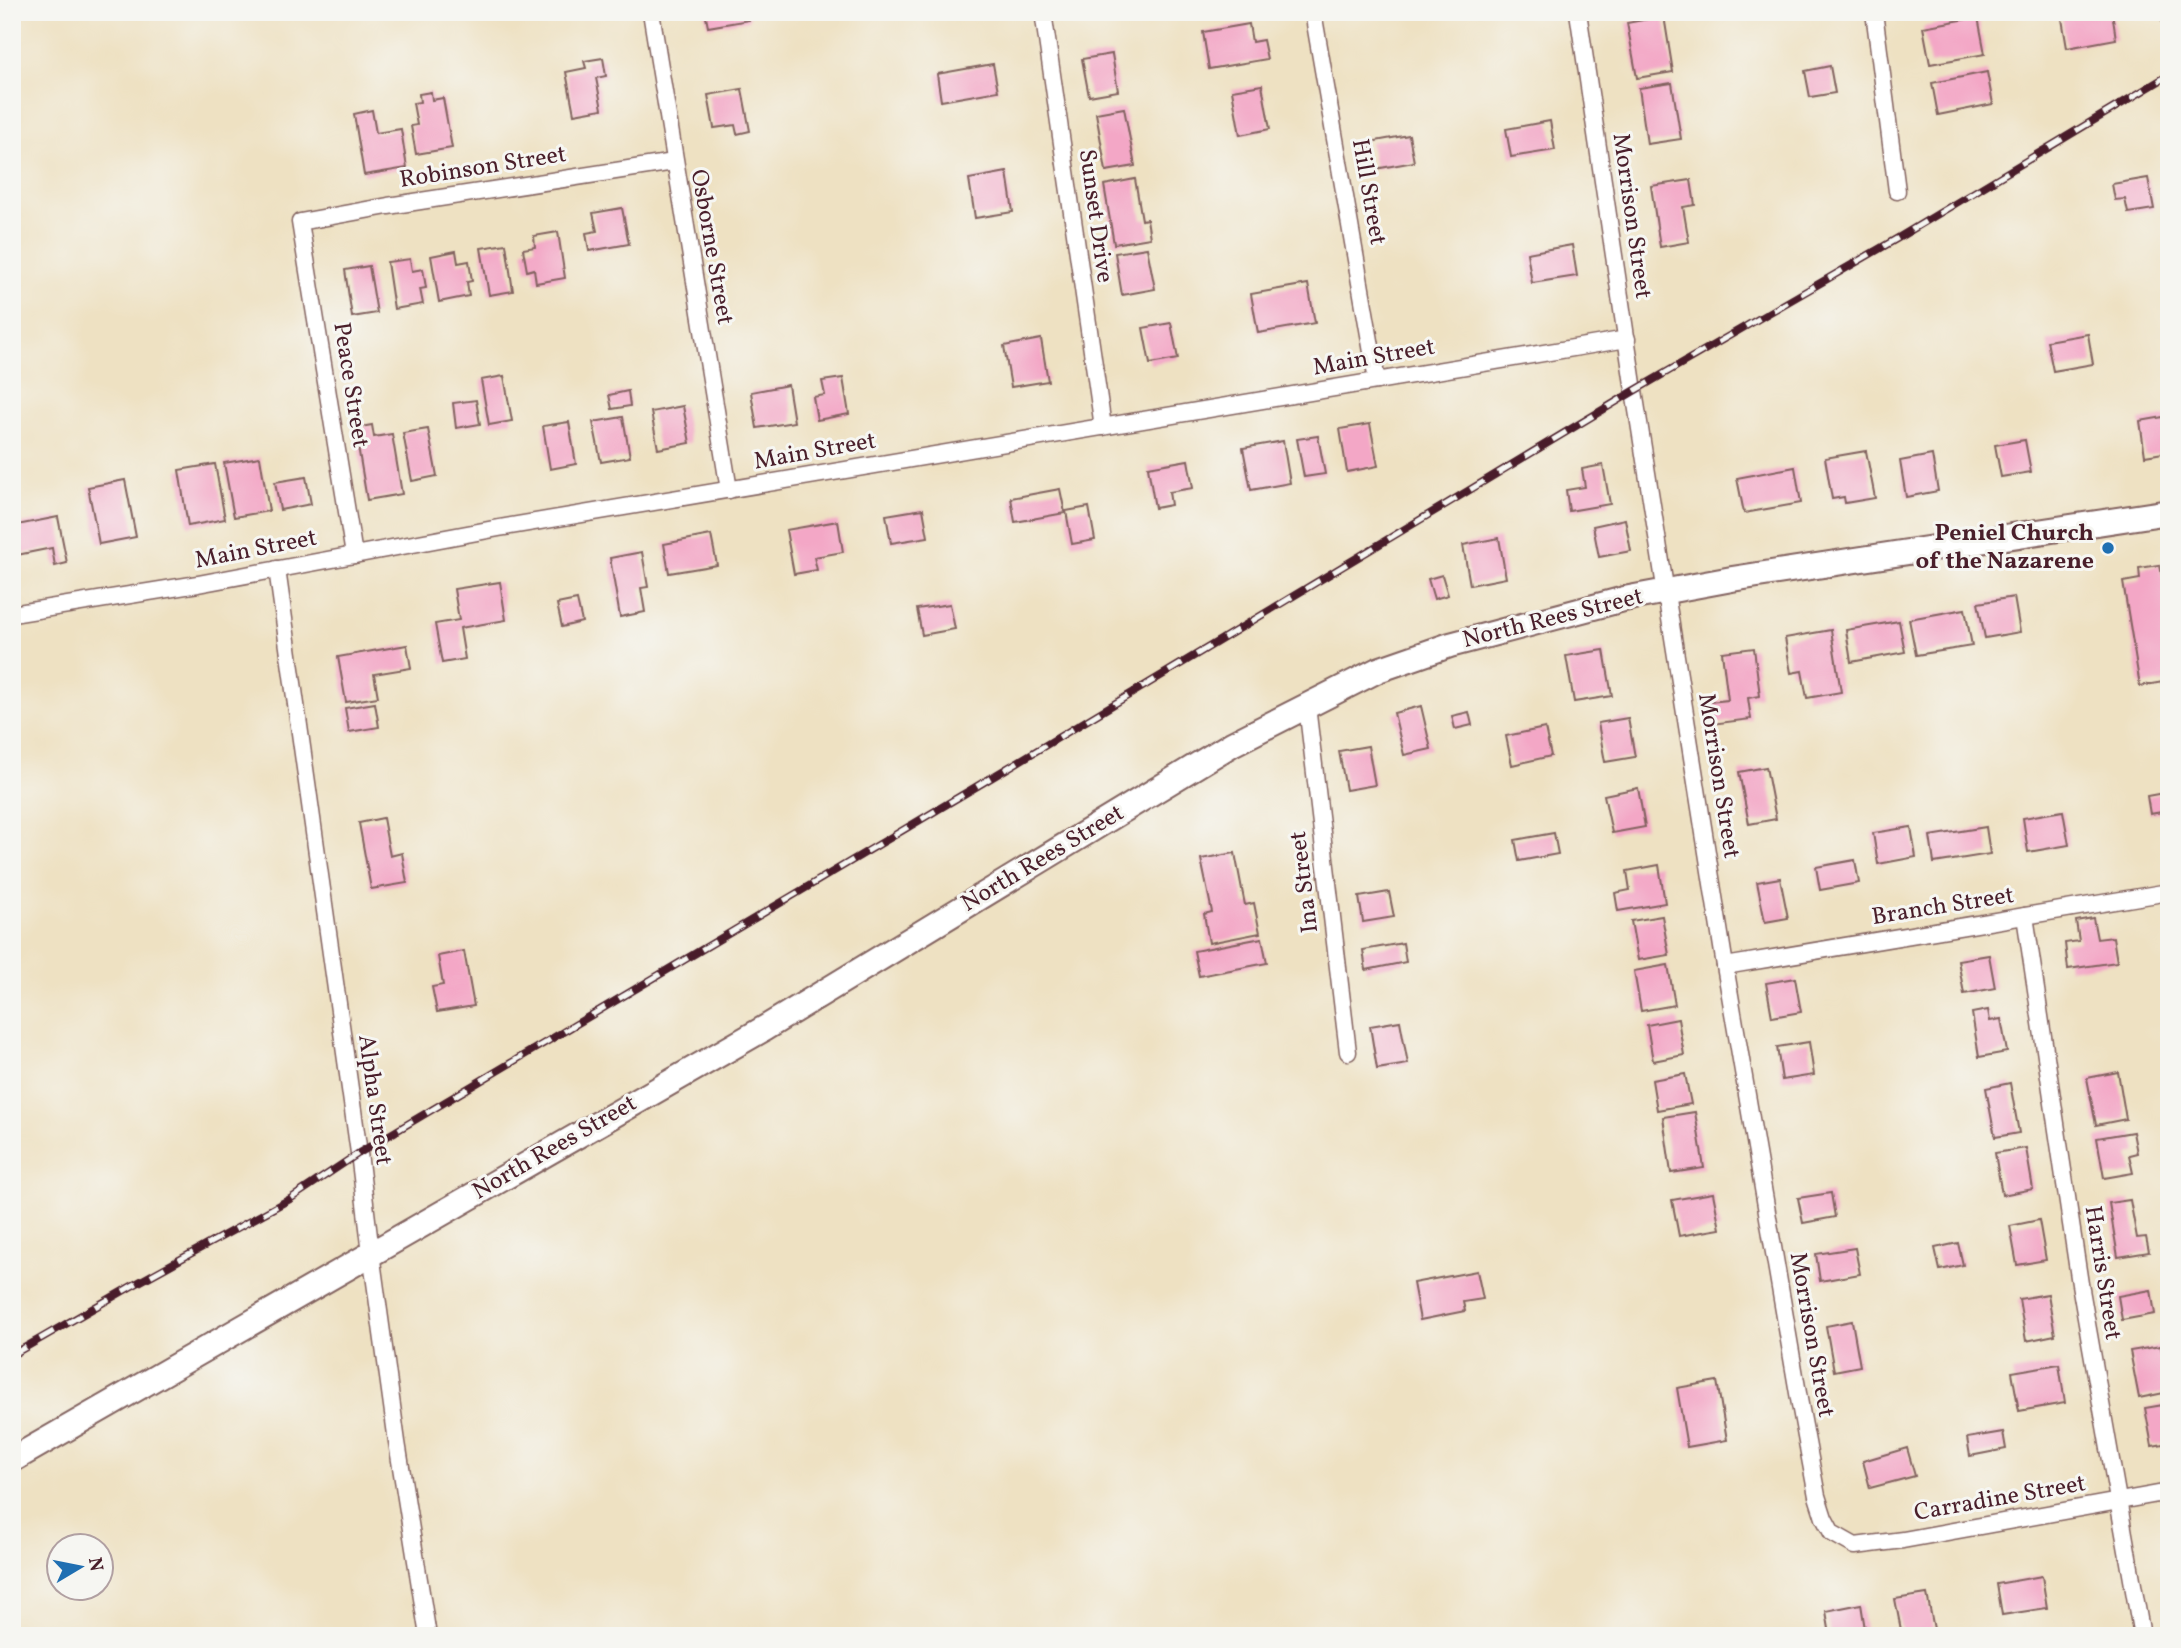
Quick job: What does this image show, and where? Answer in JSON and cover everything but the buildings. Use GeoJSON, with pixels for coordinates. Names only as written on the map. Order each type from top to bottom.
{"type":"FeatureCollection","features":[{"type":"Feature","properties":{"kind":"main road","name":"North Rees Street"},"geometry":{"type":"LineString","coordinates":[[12,1460],[765,1028],[1232,744],[1378,670],[1450,645],[1624,599],[1732,579],[2169,512]]}},
{"type":"Feature","properties":{"kind":"street","name":"Osborne Street"},"geometry":{"type":"LineString","coordinates":[[651,12],[729,490]]}},
{"type":"Feature","properties":{"kind":"street","name":"Sunset Drive"},"geometry":{"type":"LineString","coordinates":[[1043,12],[1103,426]]}},
{"type":"Feature","properties":{"kind":"street","name":"Hill Street"},"geometry":{"type":"LineString","coordinates":[[1313,12],[1377,380]]}},
{"type":"Feature","properties":{"kind":"street","name":"Morrison Street"},"geometry":{"type":"LineString","coordinates":[[1578,12],[1725,966],[1817,1496],[1832,1533],[1839,1538]]}},
{"type":"Feature","properties":{"kind":"street"},"geometry":{"type":"LineString","coordinates":[[1874,12],[1897,191]]}},
{"type":"Feature","properties":{"kind":"street","name":"Robinson Street"},"geometry":{"type":"LineString","coordinates":[[300,222],[674,162]]}},
{"type":"Feature","properties":{"kind":"street","name":"Peace Street"},"geometry":{"type":"LineString","coordinates":[[300,222],[354,555]]}},
{"type":"Feature","properties":{"kind":"street","name":"Main Street"},"geometry":{"type":"LineString","coordinates":[[12,614],[198,584],[499,528],[1627,338]]}},
{"type":"Feature","properties":{"kind":"street","name":"Alpha Street"},"geometry":{"type":"LineString","coordinates":[[277,569],[397,1442],[428,1636]]}},
{"type":"Feature","properties":{"kind":"street","name":"Ina Street"},"geometry":{"type":"LineString","coordinates":[[1307,706],[1348,1052]]}},
{"type":"Feature","properties":{"kind":"street","name":"Branch Street"},"geometry":{"type":"LineString","coordinates":[[1725,966],[2169,892]]}},
{"type":"Feature","properties":{"kind":"street","name":"Harris Street"},"geometry":{"type":"LineString","coordinates":[[2025,916],[2080,1284],[2142,1636]]}},
{"type":"Feature","properties":{"kind":"street","name":"Carradine Street"},"geometry":{"type":"LineString","coordinates":[[1839,1538],[1855,1546],[1879,1543],[2169,1492]]}},
{"type":"Feature","properties":{"kind":"railway"},"geometry":{"type":"LineString","coordinates":[[12,1355],[290,1199],[359,1153],[1011,766],[1634,391],[1898,238],[2169,75]]}},
{"type":"Feature","properties":{"kind":"place","name":"Peniel Church of the Nazarene"},"geometry":{"type":"Point","coordinates":[2108,548]}}]}
